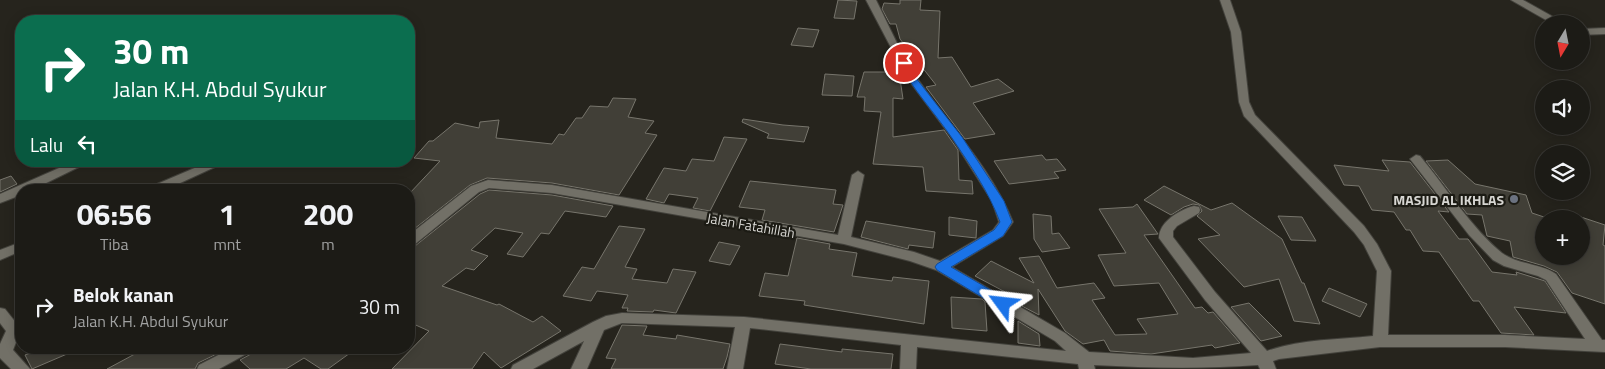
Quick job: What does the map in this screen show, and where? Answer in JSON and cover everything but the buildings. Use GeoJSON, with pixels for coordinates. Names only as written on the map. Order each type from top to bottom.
{"type":"FeatureCollection","features":[{"type":"Feature","properties":{"kind":"street"},"geometry":{"type":"LineString","coordinates":[[870,0],[912,78],[957,137],[998,201],[1006,222],[998,233],[941,267]]}},
{"type":"Feature","properties":{"kind":"street"},"geometry":{"type":"LineString","coordinates":[[1225,0],[1236,32],[1244,102],[1250,116],[1359,229],[1370,244],[1384,271],[1380,341]]}},
{"type":"Feature","properties":{"kind":"street"},"geometry":{"type":"LineString","coordinates":[[1516,0],[1544,15]]}},
{"type":"Feature","properties":{"kind":"street"},"geometry":{"type":"LineString","coordinates":[[1590,32],[1605,31]]}},
{"type":"Feature","properties":{"kind":"street"},"geometry":{"type":"LineString","coordinates":[[1416,159],[1474,232],[1498,257],[1509,263],[1551,276],[1602,346]]}},
{"type":"Feature","properties":{"kind":"street"},"geometry":{"type":"LineString","coordinates":[[32,184],[61,167]]}},
{"type":"Feature","properties":{"kind":"street"},"geometry":{"type":"LineString","coordinates":[[168,184],[208,167]]}},
{"type":"Feature","properties":{"kind":"street"},"geometry":{"type":"LineString","coordinates":[[844,240],[858,175]]}},
{"type":"Feature","properties":{"kind":"street","name":"Jalan Fatahillah"},"geometry":{"type":"LineString","coordinates":[[415,237],[475,189],[488,184],[552,189],[844,240],[914,257],[941,267],[1060,337],[1086,363]]}},
{"type":"Feature","properties":{"kind":"street"},"geometry":{"type":"LineString","coordinates":[[0,199],[15,193]]}},
{"type":"Feature","properties":{"kind":"street"},"geometry":{"type":"LineString","coordinates":[[1194,210],[1172,223],[1166,230],[1166,238],[1210,296],[1266,363]]}},
{"type":"Feature","properties":{"kind":"street"},"geometry":{"type":"LineString","coordinates":[[0,254],[15,248]]}},
{"type":"Feature","properties":{"kind":"street"},"geometry":{"type":"LineString","coordinates":[[0,313],[14,330],[3,358],[22,369]]}},
{"type":"Feature","properties":{"kind":"street"},"geometry":{"type":"LineString","coordinates":[[518,369],[598,326],[611,320],[622,318],[744,322],[1048,356],[1086,363],[1266,363],[1278,353],[1380,341],[1505,341],[1602,346]]}},
{"type":"Feature","properties":{"kind":"street"},"geometry":{"type":"LineString","coordinates":[[735,369],[744,322]]}},
{"type":"Feature","properties":{"kind":"street"},"geometry":{"type":"LineString","coordinates":[[578,369],[598,326]]}},
{"type":"Feature","properties":{"kind":"street"},"geometry":{"type":"LineString","coordinates":[[908,369],[909,340]]}},
{"type":"Feature","properties":{"kind":"street"},"geometry":{"type":"LineString","coordinates":[[204,369],[233,354]]}},
{"type":"Feature","properties":{"kind":"place","name":"MASJID AL IKHLAS"},"geometry":{"type":"Point","coordinates":[1514,199]}},
{"type":"Feature","properties":{"kind":"route"},"geometry":{"type":"LineString","coordinates":[[904,63],[912,78],[957,137],[998,201],[1006,222],[998,233],[941,267],[1003,304]]}}]}
